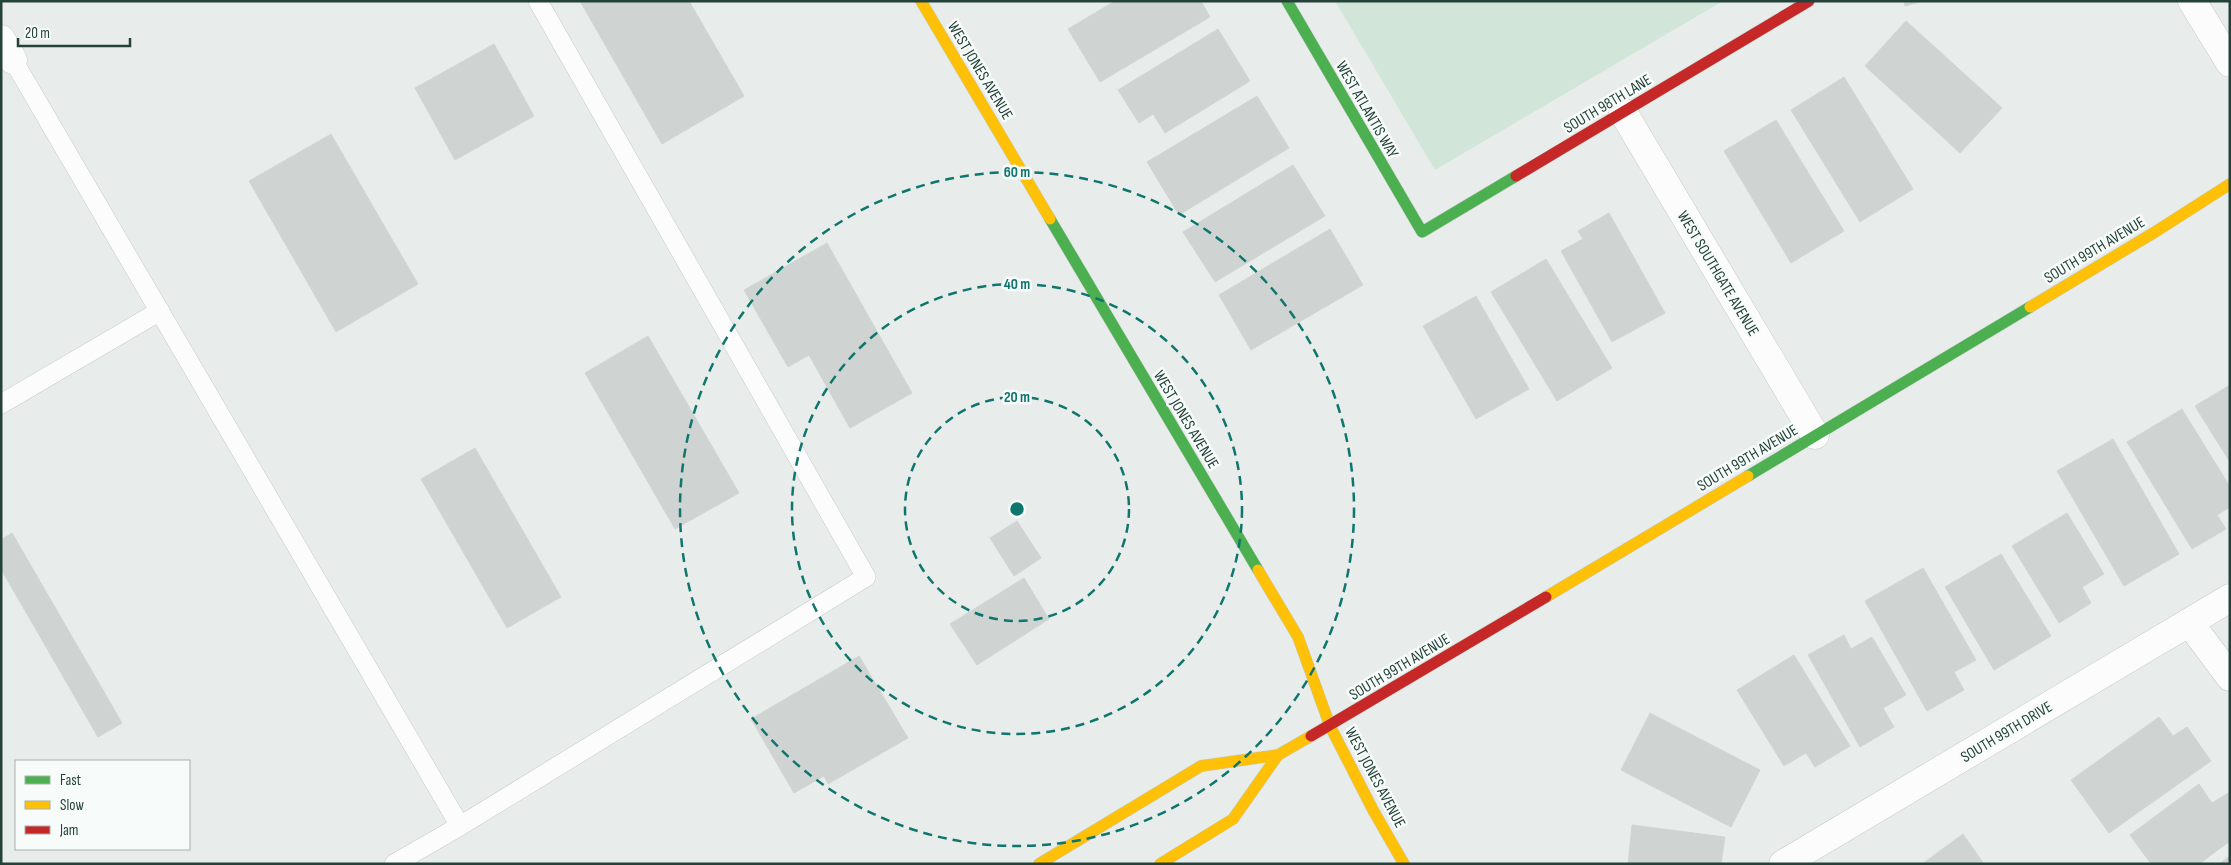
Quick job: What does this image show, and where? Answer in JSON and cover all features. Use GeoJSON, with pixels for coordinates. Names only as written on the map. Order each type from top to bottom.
{"type":"FeatureCollection","features":[{"type":"Feature","properties":{"kind":"street","name":"WEST JONES AVENUE"},"geometry":{"type":"LineString","coordinates":[[921,1],[1298,637],[1330,726],[1404,864]]}},
{"type":"Feature","properties":{"kind":"street","name":"WEST ATLANTIS WAY"},"geometry":{"type":"LineString","coordinates":[[1287,1],[1422,232]]}},
{"type":"Feature","properties":{"kind":"street","name":"SOUTH 98TH LANE"},"geometry":{"type":"LineString","coordinates":[[1422,232],[1809,1]]}},
{"type":"Feature","properties":{"kind":"street"},"geometry":{"type":"LineString","coordinates":[[2192,1],[2230,63]]}},
{"type":"Feature","properties":{"kind":"street","name":"WEST SOUTHGATE AVENUE"},"geometry":{"type":"LineString","coordinates":[[1623,112],[1815,435]]}},
{"type":"Feature","properties":{"kind":"street","name":"SOUTH 99TH AVENUE"},"geometry":{"type":"LineString","coordinates":[[1039,864],[1201,766],[1278,755],[1330,726],[2155,232],[2230,184]]}},
{"type":"Feature","properties":{"kind":"street","name":"SOUTH 99TH DRIVE"},"geometry":{"type":"LineString","coordinates":[[1783,864],[2230,598]]}},
{"type":"Feature","properties":{"kind":"street"},"geometry":{"type":"LineString","coordinates":[[2189,622],[2230,677]]}},
{"type":"Feature","properties":{"kind":"street","name":"SOUTH 99TH AVENUE"},"geometry":{"type":"LineString","coordinates":[[1160,864],[1233,819],[1278,755]]}},
{"type":"Feature","properties":{"kind":"lane"},"geometry":{"type":"LineString","coordinates":[[394,864],[460,826],[866,577],[538,1]]}},
{"type":"Feature","properties":{"kind":"lane"},"geometry":{"type":"LineString","coordinates":[[7,50],[460,826]]}},
{"type":"Feature","properties":{"kind":"lane"},"geometry":{"type":"LineString","coordinates":[[1,404],[160,311]]}},
{"type":"Feature","properties":{"kind":"green space"},"geometry":{"type":"Polygon","coordinates":[[[1335,1],[1723,1],[1435,170],[1335,1]]]}},
{"type":"Feature","properties":{"kind":"building"},"geometry":{"type":"Polygon","coordinates":[[[580,1],[689,1],[744,96],[662,144],[580,1]]]}},
{"type":"Feature","properties":{"kind":"building"},"geometry":{"type":"Polygon","coordinates":[[[1115,1],[1201,1],[1210,17],[1100,82],[1068,29],[1115,1]]]}},
{"type":"Feature","properties":{"kind":"building"},"geometry":{"type":"Polygon","coordinates":[[[1904,1],[1923,1],[1905,6],[1904,1]]]}},
{"type":"Feature","properties":{"kind":"building"},"geometry":{"type":"Polygon","coordinates":[[[1906,21],[2002,108],[1960,153],[1865,66],[1906,21]]]}},
{"type":"Feature","properties":{"kind":"building"},"geometry":{"type":"Polygon","coordinates":[[[1218,29],[1250,81],[1165,133],[1153,114],[1139,123],[1118,90],[1218,29]]]}},
{"type":"Feature","properties":{"kind":"building"},"geometry":{"type":"Polygon","coordinates":[[[494,44],[534,116],[455,160],[415,88],[494,44]]]}},
{"type":"Feature","properties":{"kind":"building"},"geometry":{"type":"Polygon","coordinates":[[[1844,77],[1913,189],[1860,222],[1791,110],[1844,77]]]}},
{"type":"Feature","properties":{"kind":"building"},"geometry":{"type":"Polygon","coordinates":[[[1257,96],[1289,148],[1179,215],[1147,162],[1257,96]]]}},
{"type":"Feature","properties":{"kind":"building"},"geometry":{"type":"Polygon","coordinates":[[[1776,120],[1844,231],[1791,263],[1724,151],[1776,120]]]}},
{"type":"Feature","properties":{"kind":"building"},"geometry":{"type":"Polygon","coordinates":[[[331,134],[418,284],[336,332],[249,181],[331,134]]]}},
{"type":"Feature","properties":{"kind":"building"},"geometry":{"type":"Polygon","coordinates":[[[1293,165],[1325,216],[1215,282],[1183,232],[1293,165]]]}},
{"type":"Feature","properties":{"kind":"building"},"geometry":{"type":"Polygon","coordinates":[[[1609,213],[1665,313],[1612,342],[1561,251],[1583,239],[1578,231],[1609,213]]]}},
{"type":"Feature","properties":{"kind":"building"},"geometry":{"type":"Polygon","coordinates":[[[1330,229],[1363,285],[1251,350],[1219,295],[1330,229]]]}},
{"type":"Feature","properties":{"kind":"building"},"geometry":{"type":"Polygon","coordinates":[[[827,243],[912,393],[850,428],[809,355],[788,367],[744,290],[827,243]]]}},
{"type":"Feature","properties":{"kind":"building"},"geometry":{"type":"Polygon","coordinates":[[[1546,259],[1612,368],[1557,401],[1491,292],[1546,259]]]}},
{"type":"Feature","properties":{"kind":"building"},"geometry":{"type":"Polygon","coordinates":[[[1476,296],[1529,389],[1476,419],[1423,326],[1476,296]]]}},
{"type":"Feature","properties":{"kind":"building"},"geometry":{"type":"Polygon","coordinates":[[[648,336],[739,493],[675,529],[585,373],[648,336]]]}},
{"type":"Feature","properties":{"kind":"building"},"geometry":{"type":"Polygon","coordinates":[[[2230,385],[2230,462],[2195,406],[2230,385]]]}},
{"type":"Feature","properties":{"kind":"building"},"geometry":{"type":"Polygon","coordinates":[[[2182,409],[2230,487],[2230,507],[2217,515],[2226,529],[2192,549],[2127,442],[2182,409]]]}},
{"type":"Feature","properties":{"kind":"building"},"geometry":{"type":"Polygon","coordinates":[[[2113,439],[2179,554],[2124,586],[2057,471],[2113,439]]]}},
{"type":"Feature","properties":{"kind":"building"},"geometry":{"type":"Polygon","coordinates":[[[475,448],[561,597],[507,628],[421,479],[475,448]]]}},
{"type":"Feature","properties":{"kind":"building"},"geometry":{"type":"Polygon","coordinates":[[[2067,513],[2104,574],[2082,587],[2091,603],[2059,623],[2012,546],[2067,513]]]}},
{"type":"Feature","properties":{"kind":"building"},"geometry":{"type":"Polygon","coordinates":[[[1017,521],[1041,558],[1014,576],[990,538],[1017,521]]]}},
{"type":"Feature","properties":{"kind":"building"},"geometry":{"type":"Polygon","coordinates":[[[12,533],[122,723],[98,737],[1,569],[1,540],[12,533]]]}},
{"type":"Feature","properties":{"kind":"building"},"geometry":{"type":"Polygon","coordinates":[[[2001,554],[2051,636],[1994,670],[1945,587],[2001,554]]]}},
{"type":"Feature","properties":{"kind":"building"},"geometry":{"type":"Polygon","coordinates":[[[1923,568],[1976,660],[1954,672],[1964,690],[1927,711],[1865,601],[1923,568]]]}},
{"type":"Feature","properties":{"kind":"building"},"geometry":{"type":"Polygon","coordinates":[[[1024,578],[1049,619],[977,665],[950,624],[1024,578]]]}},
{"type":"Feature","properties":{"kind":"building"},"geometry":{"type":"Polygon","coordinates":[[[1844,635],[1851,649],[1872,637],[1906,695],[1883,708],[1894,727],[1860,747],[1808,655],[1844,635]]]}},
{"type":"Feature","properties":{"kind":"building"},"geometry":{"type":"Polygon","coordinates":[[[1794,655],[1850,746],[1815,767],[1806,753],[1784,766],[1737,690],[1794,655]]]}},
{"type":"Feature","properties":{"kind":"building"},"geometry":{"type":"Polygon","coordinates":[[[859,656],[908,738],[828,784],[824,776],[794,793],[751,719],[859,656]]]}},
{"type":"Feature","properties":{"kind":"building"},"geometry":{"type":"Polygon","coordinates":[[[1650,713],[1760,770],[1731,827],[1621,770],[1650,713]]]}},
{"type":"Feature","properties":{"kind":"building"},"geometry":{"type":"Polygon","coordinates":[[[2159,717],[2173,736],[2187,727],[2211,761],[2109,833],[2071,780],[2159,717]]]}},
{"type":"Feature","properties":{"kind":"building"},"geometry":{"type":"Polygon","coordinates":[[[2199,784],[2212,803],[2230,792],[2230,841],[2199,864],[2151,864],[2130,835],[2199,784]]]}},
{"type":"Feature","properties":{"kind":"building"},"geometry":{"type":"Polygon","coordinates":[[[1632,825],[1725,837],[1721,864],[1628,864],[1632,825]]]}},
{"type":"Feature","properties":{"kind":"building"},"geometry":{"type":"Polygon","coordinates":[[[1963,834],[1984,864],[1922,864],[1963,834]]]}},
{"type":"Feature","properties":{"kind":"building"},"geometry":{"type":"Polygon","coordinates":[[[2230,856],[2230,864],[2219,864],[2230,856]]]}},
{"type":"Feature","properties":{"kind":"traffic: fast"},"geometry":{"type":"LineString","coordinates":[[1287,1],[1422,232],[1516,176]]}},
{"type":"Feature","properties":{"kind":"traffic: fast"},"geometry":{"type":"LineString","coordinates":[[1050,219],[1258,570]]}},
{"type":"Feature","properties":{"kind":"traffic: fast"},"geometry":{"type":"LineString","coordinates":[[1748,476],[2030,307]]}},
{"type":"Feature","properties":{"kind":"traffic: slow"},"geometry":{"type":"LineString","coordinates":[[921,1],[1050,219]]}},
{"type":"Feature","properties":{"kind":"traffic: slow"},"geometry":{"type":"LineString","coordinates":[[2030,307],[2155,232],[2230,184]]}},
{"type":"Feature","properties":{"kind":"traffic: slow"},"geometry":{"type":"LineString","coordinates":[[1546,597],[1748,476]]}},
{"type":"Feature","properties":{"kind":"traffic: slow"},"geometry":{"type":"LineString","coordinates":[[1258,570],[1298,637],[1330,726],[1373,810],[1404,864]]}},
{"type":"Feature","properties":{"kind":"traffic: slow"},"geometry":{"type":"LineString","coordinates":[[1039,864],[1201,766],[1278,755],[1311,736]]}},
{"type":"Feature","properties":{"kind":"traffic: slow"},"geometry":{"type":"LineString","coordinates":[[1160,864],[1233,819],[1278,755]]}},
{"type":"Feature","properties":{"kind":"traffic: jam"},"geometry":{"type":"LineString","coordinates":[[1516,176],[1809,1]]}},
{"type":"Feature","properties":{"kind":"traffic: jam"},"geometry":{"type":"LineString","coordinates":[[1311,736],[1546,597]]}}]}
